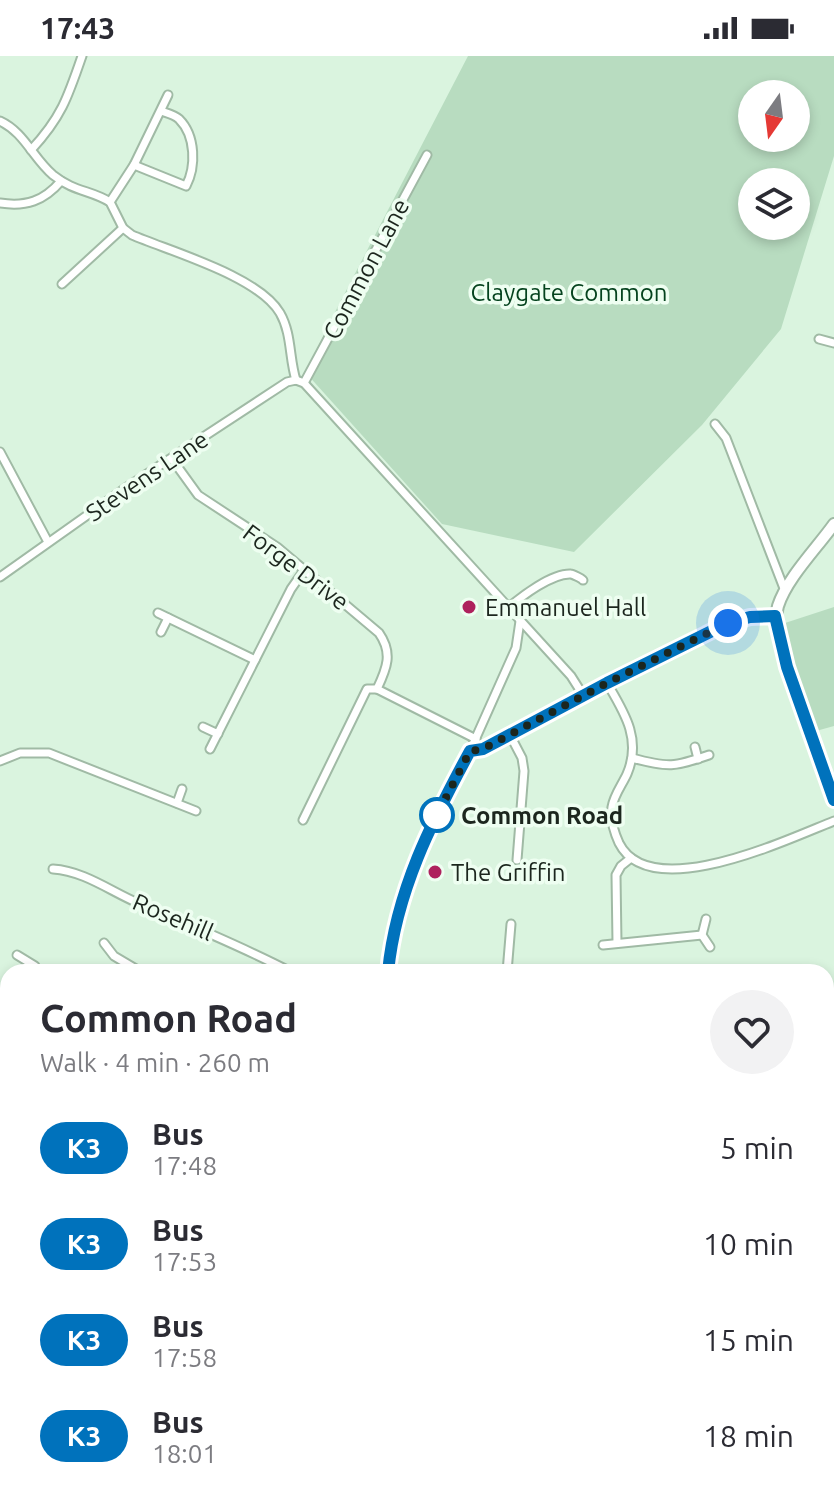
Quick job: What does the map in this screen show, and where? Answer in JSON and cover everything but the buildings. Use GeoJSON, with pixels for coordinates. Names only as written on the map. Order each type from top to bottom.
{"type":"FeatureCollection","features":[{"type":"Feature","properties":{"kind":"street"},"geometry":{"type":"LineString","coordinates":[[31,150],[62,113],[82,56]]}},
{"type":"Feature","properties":{"kind":"street"},"geometry":{"type":"LineString","coordinates":[[110,202],[134,165],[168,95]]}},
{"type":"Feature","properties":{"kind":"street"},"geometry":{"type":"LineString","coordinates":[[134,165],[186,186],[191,178],[190,138],[179,119],[161,111]]}},
{"type":"Feature","properties":{"kind":"street"},"geometry":{"type":"LineString","coordinates":[[0,121],[17,131],[36,159],[61,181],[110,202],[123,228],[132,235],[242,282],[272,303],[285,325],[300,381],[571,676],[583,695]]}},
{"type":"Feature","properties":{"kind":"street","name":"Common Lane"},"geometry":{"type":"LineString","coordinates":[[300,381],[427,155]]}},
{"type":"Feature","properties":{"kind":"street"},"geometry":{"type":"LineString","coordinates":[[0,203],[28,204],[53,190],[61,181]]}},
{"type":"Feature","properties":{"kind":"street"},"geometry":{"type":"LineString","coordinates":[[62,284],[123,228]]}},
{"type":"Feature","properties":{"kind":"street"},"geometry":{"type":"LineString","coordinates":[[819,339],[834,343]]}},
{"type":"Feature","properties":{"kind":"street","name":"Stevens Lane"},"geometry":{"type":"LineString","coordinates":[[0,577],[287,382],[300,381]]}},
{"type":"Feature","properties":{"kind":"street"},"geometry":{"type":"LineString","coordinates":[[715,424],[726,438],[785,591]]}},
{"type":"Feature","properties":{"kind":"street"},"geometry":{"type":"LineString","coordinates":[[0,452],[48,542]]}},
{"type":"Feature","properties":{"kind":"street","name":"Forge Drive"},"geometry":{"type":"LineString","coordinates":[[172,459],[198,495],[277,547],[370,624],[386,643],[388,661],[377,689]]}},
{"type":"Feature","properties":{"kind":"street"},"geometry":{"type":"LineString","coordinates":[[833,526],[785,591],[775,616],[787,667],[834,800]]}},
{"type":"Feature","properties":{"kind":"street"},"geometry":{"type":"LineString","coordinates":[[210,749],[291,589],[305,569]]}},
{"type":"Feature","properties":{"kind":"street"},"geometry":{"type":"LineString","coordinates":[[508,608],[526,593],[556,578],[572,574],[583,580]]}},
{"type":"Feature","properties":{"kind":"street"},"geometry":{"type":"LineString","coordinates":[[158,613],[255,660]]}},
{"type":"Feature","properties":{"kind":"street"},"geometry":{"type":"LineString","coordinates":[[470,751],[483,749],[728,623],[750,617],[775,616]]}},
{"type":"Feature","properties":{"kind":"street"},"geometry":{"type":"LineString","coordinates":[[161,632],[168,618]]}},
{"type":"Feature","properties":{"kind":"street"},"geometry":{"type":"LineString","coordinates":[[389,964],[394,927],[408,879],[516,648],[520,621]]}},
{"type":"Feature","properties":{"kind":"street"},"geometry":{"type":"LineString","coordinates":[[607,683],[632,730],[632,758],[612,808],[616,836],[631,858],[658,869],[699,866],[746,854],[834,821]]}},
{"type":"Feature","properties":{"kind":"street"},"geometry":{"type":"LineString","coordinates":[[303,820],[367,689],[377,689],[476,739]]}},
{"type":"Feature","properties":{"kind":"street"},"geometry":{"type":"LineString","coordinates":[[203,727],[218,734]]}},
{"type":"Feature","properties":{"kind":"street"},"geometry":{"type":"LineString","coordinates":[[510,735],[522,758],[524,771],[517,860]]}},
{"type":"Feature","properties":{"kind":"street"},"geometry":{"type":"LineString","coordinates":[[695,747],[698,759]]}},
{"type":"Feature","properties":{"kind":"street"},"geometry":{"type":"LineString","coordinates":[[0,761],[20,753],[49,753],[196,811]]}},
{"type":"Feature","properties":{"kind":"street"},"geometry":{"type":"LineString","coordinates":[[632,758],[664,767],[678,766],[709,755]]}},
{"type":"Feature","properties":{"kind":"street"},"geometry":{"type":"LineString","coordinates":[[177,803],[182,789]]}},
{"type":"Feature","properties":{"kind":"street"},"geometry":{"type":"LineString","coordinates":[[617,943],[616,875],[631,858]]}},
{"type":"Feature","properties":{"kind":"street","name":"Rosehill"},"geometry":{"type":"LineString","coordinates":[[53,869],[71,870],[275,964]]}},
{"type":"Feature","properties":{"kind":"street"},"geometry":{"type":"LineString","coordinates":[[706,919],[702,935],[710,947]]}},
{"type":"Feature","properties":{"kind":"street"},"geometry":{"type":"LineString","coordinates":[[508,964],[511,924]]}},
{"type":"Feature","properties":{"kind":"street"},"geometry":{"type":"LineString","coordinates":[[603,945],[702,935]]}},
{"type":"Feature","properties":{"kind":"street"},"geometry":{"type":"LineString","coordinates":[[104,943],[114,956],[128,964]]}},
{"type":"Feature","properties":{"kind":"green space","name":"Claygate Common"},"geometry":{"type":"Polygon","coordinates":[[[468,56],[834,56],[834,156],[810,234],[810,168],[738,168],[738,240],[808,240],[781,329],[702,425],[574,552],[442,524],[306,373],[468,56]]]}},
{"type":"Feature","properties":{"kind":"green space"},"geometry":{"type":"Polygon","coordinates":[[[834,607],[834,726],[816,731],[802,692],[785,623],[834,607]]]}},
{"type":"Feature","properties":{"kind":"bus line","name":"K3"},"geometry":{"type":"LineString","coordinates":[[389,964],[394,927],[408,879],[470,751],[483,749],[728,623],[750,617],[775,616],[787,667],[834,800]]}},
{"type":"Feature","properties":{"kind":"place","name":"Emmanuel Hall"},"geometry":{"type":"Point","coordinates":[469,607]}},
{"type":"Feature","properties":{"kind":"place","name":"Common Road"},"geometry":{"type":"Point","coordinates":[437,815]}},
{"type":"Feature","properties":{"kind":"place","name":"The Griffin"},"geometry":{"type":"Point","coordinates":[435,872]}},
{"type":"Feature","properties":{"kind":"route"},"geometry":{"type":"LineString","coordinates":[[437,815],[435,819],[470,751],[483,749],[728,623]]}}]}
